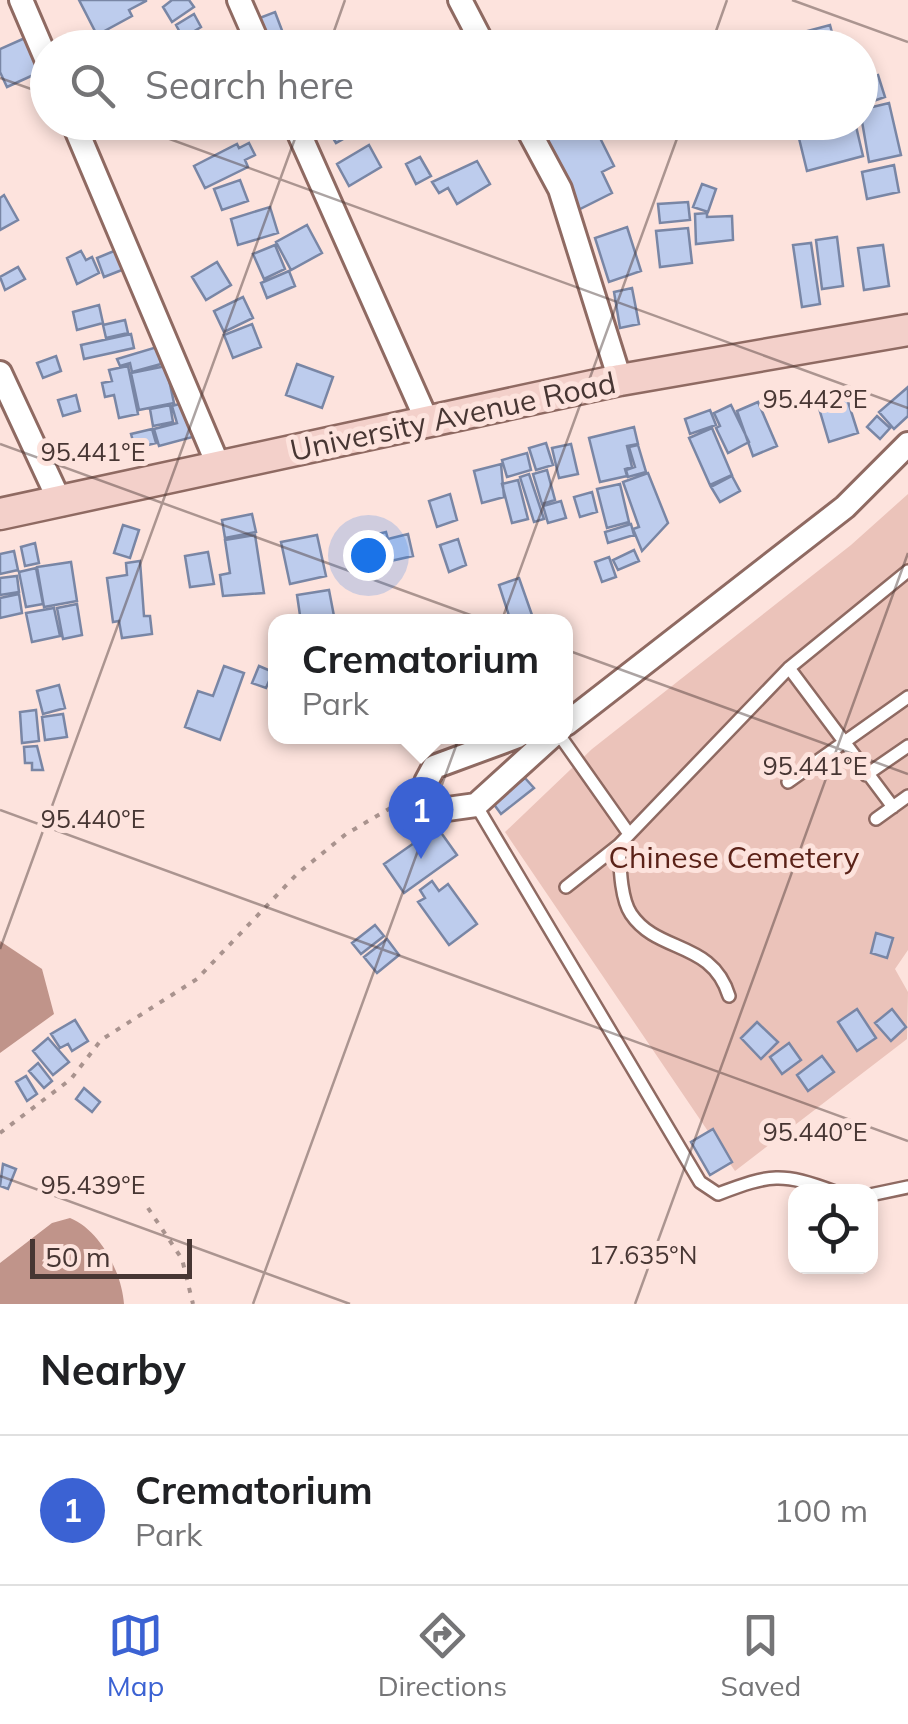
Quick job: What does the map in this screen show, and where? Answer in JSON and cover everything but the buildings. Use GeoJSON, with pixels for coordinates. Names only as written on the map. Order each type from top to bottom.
{"type":"FeatureCollection","features":[{"type":"Feature","properties":{"kind":"main road","name":"University Avenue Road"},"geometry":{"type":"LineString","coordinates":[[0,514],[61,504],[620,380],[908,330]]}},
{"type":"Feature","properties":{"kind":"street"},"geometry":{"type":"LineString","coordinates":[[21,0],[34,30]]}},
{"type":"Feature","properties":{"kind":"street"},"geometry":{"type":"LineString","coordinates":[[238,0],[252,30]]}},
{"type":"Feature","properties":{"kind":"street"},"geometry":{"type":"LineString","coordinates":[[460,0],[476,30]]}},
{"type":"Feature","properties":{"kind":"street"},"geometry":{"type":"LineString","coordinates":[[81,140],[219,467]]}},
{"type":"Feature","properties":{"kind":"street"},"geometry":{"type":"LineString","coordinates":[[302,140],[428,424]]}},
{"type":"Feature","properties":{"kind":"street"},"geometry":{"type":"LineString","coordinates":[[534,140],[560,189],[620,380]]}},
{"type":"Feature","properties":{"kind":"street"},"geometry":{"type":"LineString","coordinates":[[0,373],[61,504]]}},
{"type":"Feature","properties":{"kind":"street"},"geometry":{"type":"LineString","coordinates":[[573,718],[844,507],[908,444]]}},
{"type":"Feature","properties":{"kind":"street"},"geometry":{"type":"LineString","coordinates":[[496,744],[434,767],[426,782],[428,799],[440,810],[476,806],[547,744]]}},
{"type":"Feature","properties":{"kind":"lane"},"geometry":{"type":"LineString","coordinates":[[566,888],[619,845],[628,831],[790,668],[908,571]]}},
{"type":"Feature","properties":{"kind":"lane"},"geometry":{"type":"LineString","coordinates":[[790,668],[893,807]]}},
{"type":"Feature","properties":{"kind":"lane"},"geometry":{"type":"LineString","coordinates":[[788,782],[908,697]]}},
{"type":"Feature","properties":{"kind":"lane"},"geometry":{"type":"LineString","coordinates":[[562,744],[628,831]]}},
{"type":"Feature","properties":{"kind":"lane"},"geometry":{"type":"LineString","coordinates":[[866,775],[908,746]]}},
{"type":"Feature","properties":{"kind":"lane"},"geometry":{"type":"LineString","coordinates":[[876,818],[908,796]]}},
{"type":"Feature","properties":{"kind":"lane"},"geometry":{"type":"LineString","coordinates":[[476,806],[700,1182],[718,1194],[766,1176],[815,1184]]}},
{"type":"Feature","properties":{"kind":"lane"},"geometry":{"type":"LineString","coordinates":[[619,845],[631,914],[647,928],[714,966],[729,996]]}},
{"type":"Feature","properties":{"kind":"lane"},"geometry":{"type":"LineString","coordinates":[[878,1194],[908,1188]]}},
{"type":"Feature","properties":{"kind":"path"},"geometry":{"type":"LineString","coordinates":[[0,1134],[71,1078],[101,1040],[198,979],[309,864],[346,834],[402,803]]}},
{"type":"Feature","properties":{"kind":"path"},"geometry":{"type":"LineString","coordinates":[[148,1208],[182,1259],[193,1304]]}},
{"type":"Feature","properties":{"kind":"green space","name":"Chinese Cemetery"},"geometry":{"type":"Polygon","coordinates":[[[908,494],[908,950],[895,969],[908,992],[907,1039],[735,1171],[505,832],[592,749],[851,545],[908,494]]]}},
{"type":"Feature","properties":{"kind":"shaded area"},"geometry":{"type":"Polygon","coordinates":[[[0,941],[42,969],[54,1014],[0,1053],[0,941]]]}},
{"type":"Feature","properties":{"kind":"shaded area"},"geometry":{"type":"Polygon","coordinates":[[[70,1218],[91,1232],[108,1254],[124,1304],[0,1304],[0,1263],[52,1223],[70,1218]]]}},
{"type":"Feature","properties":{"kind":"place","name":"Crematorium"},"geometry":{"type":"Point","coordinates":[421,859]}}]}
